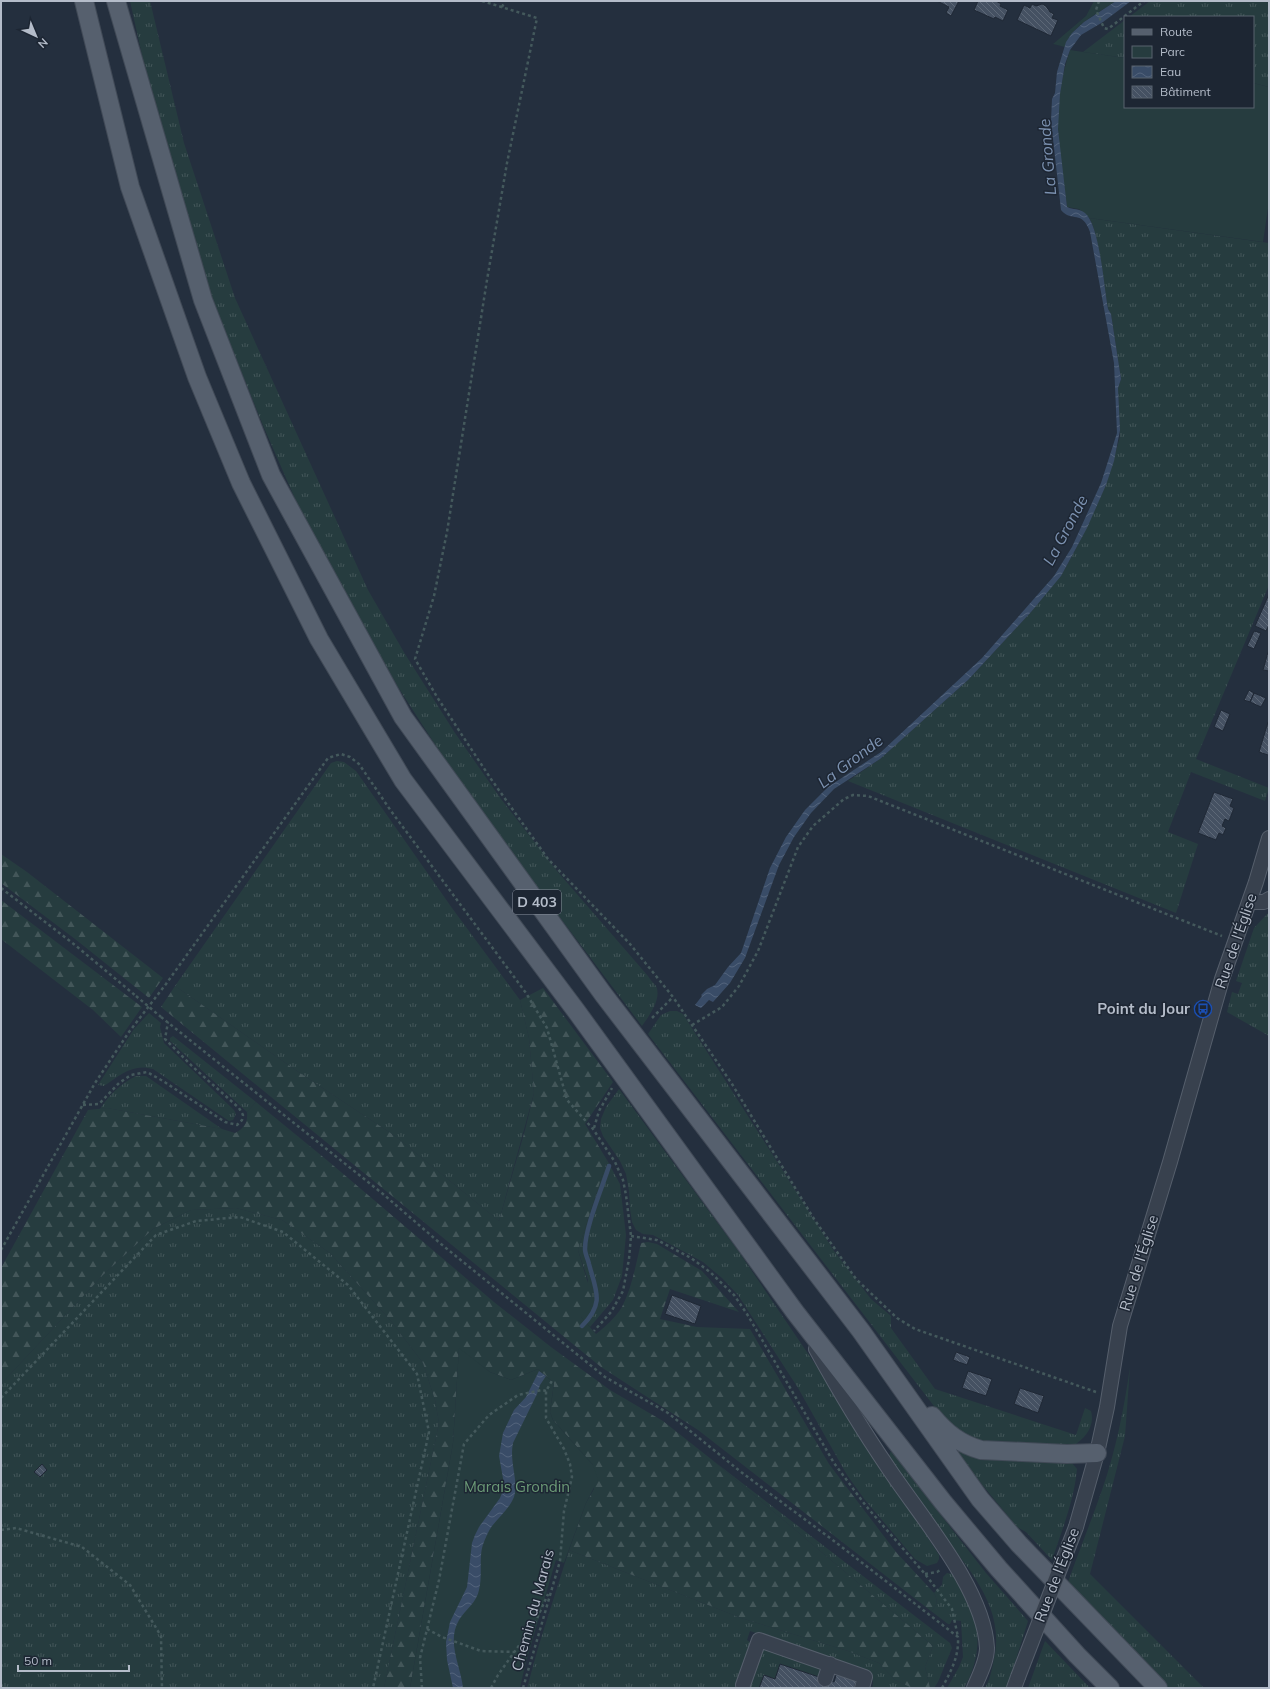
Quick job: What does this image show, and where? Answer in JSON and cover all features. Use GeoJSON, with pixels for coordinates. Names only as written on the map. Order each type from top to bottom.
{"type":"FeatureCollection","features":[{"type":"Feature","properties":{"kind":"main road","name":"D 403"},"geometry":{"type":"LineString","coordinates":[[84,1],[130,187],[197,377],[241,483],[319,639],[403,780],[577,1012],[795,1312],[944,1502],[1000,1569],[1077,1655],[1110,1688]]}},
{"type":"Feature","properties":{"kind":"main road","name":"D 403"},"geometry":{"type":"LineString","coordinates":[[116,1],[203,300],[271,474],[403,717],[603,994],[861,1331],[980,1499],[1019,1544],[1097,1627],[1158,1688]]}},
{"type":"Feature","properties":{"kind":"main road"},"geometry":{"type":"LineString","coordinates":[[861,1331],[944,1431],[969,1447],[1001,1452],[1067,1454],[1097,1453]]}},
{"type":"Feature","properties":{"kind":"street","name":"Rue de l'Église"},"geometry":{"type":"LineString","coordinates":[[1016,1682],[1076,1527],[1097,1453],[1109,1396],[1120,1326],[1170,1162],[1222,979],[1249,902],[1269,838]]}},
{"type":"Feature","properties":{"kind":"street"},"geometry":{"type":"LineString","coordinates":[[1249,902],[1264,902],[1269,898]]}},
{"type":"Feature","properties":{"kind":"street"},"geometry":{"type":"LineString","coordinates":[[795,1312],[856,1420],[953,1561],[973,1595],[983,1624],[987,1649],[974,1688]]}},
{"type":"Feature","properties":{"kind":"street"},"geometry":{"type":"LineString","coordinates":[[743,1685],[759,1640],[866,1677],[862,1688]]}},
{"type":"Feature","properties":{"kind":"street"},"geometry":{"type":"LineString","coordinates":[[826,1679],[830,1664]]}},
{"type":"Feature","properties":{"kind":"path"},"geometry":{"type":"LineString","coordinates":[[482,1],[537,18],[504,179],[447,532],[434,596],[415,659],[437,697],[490,780],[548,860],[630,944],[673,997],[732,1084],[814,1218],[856,1279],[896,1318],[915,1329],[1109,1396]]}},
{"type":"Feature","properties":{"kind":"path"},"geometry":{"type":"LineString","coordinates":[[502,6],[505,1]]}},
{"type":"Feature","properties":{"kind":"path"},"geometry":{"type":"LineString","coordinates":[[1099,1],[1096,10],[1104,28],[1108,29],[1124,17]]}},
{"type":"Feature","properties":{"kind":"path"},"geometry":{"type":"LineString","coordinates":[[1125,16],[1144,1]]}},
{"type":"Feature","properties":{"kind":"path"},"geometry":{"type":"LineString","coordinates":[[1,1250],[95,1083],[130,1032],[328,758],[341,754],[350,757],[359,764],[391,811],[526,993],[547,1028],[567,1100],[594,1129],[615,1162],[623,1180],[630,1236],[629,1259],[624,1291],[611,1312],[594,1331]]}},
{"type":"Feature","properties":{"kind":"path"},"geometry":{"type":"LineString","coordinates":[[692,1025],[722,1007],[739,986],[758,951],[798,847],[813,826],[844,799],[853,795],[868,796],[1220,934],[1226,939]]}},
{"type":"Feature","properties":{"kind":"path"},"geometry":{"type":"LineString","coordinates":[[1,888],[75,945],[161,1017],[382,1194],[447,1249],[605,1377],[668,1413],[741,1472],[834,1541],[958,1637]]}},
{"type":"Feature","properties":{"kind":"path"},"geometry":{"type":"LineString","coordinates":[[652,1018],[673,997]]}},
{"type":"Feature","properties":{"kind":"path"},"geometry":{"type":"LineString","coordinates":[[83,1105],[99,1104],[119,1083],[131,1075],[146,1072],[163,1081],[225,1122],[237,1125],[242,1120],[244,1115],[239,1108],[193,1067],[165,1039],[168,1022]]}},
{"type":"Feature","properties":{"kind":"path"},"geometry":{"type":"LineString","coordinates":[[594,1129],[599,1111],[614,1085]]}},
{"type":"Feature","properties":{"kind":"path"},"geometry":{"type":"LineString","coordinates":[[1,1398],[156,1235],[196,1221],[240,1217],[284,1232],[348,1284],[418,1374],[429,1432],[372,1688]]}},
{"type":"Feature","properties":{"kind":"path"},"geometry":{"type":"LineString","coordinates":[[630,1236],[658,1240],[690,1258],[710,1272],[734,1295],[747,1314],[834,1463],[866,1506],[952,1609],[958,1637],[958,1650],[955,1662],[942,1688]]}},
{"type":"Feature","properties":{"kind":"path"},"geometry":{"type":"LineString","coordinates":[[422,1688],[420,1658],[439,1580],[464,1444],[489,1415],[518,1395],[546,1390],[553,1379]]}},
{"type":"Feature","properties":{"kind":"path","name":"Chemin du Marais"},"geometry":{"type":"LineString","coordinates":[[523,1688],[560,1561],[564,1511],[572,1477],[570,1464],[564,1449],[546,1418],[546,1390]]}},
{"type":"Feature","properties":{"kind":"path"},"geometry":{"type":"LineString","coordinates":[[1,1530],[16,1528],[82,1547],[130,1585],[161,1636],[162,1688]]}},
{"type":"Feature","properties":{"kind":"path"},"geometry":{"type":"LineString","coordinates":[[491,1688],[514,1652],[536,1623],[553,1582]]}},
{"type":"Feature","properties":{"kind":"path"},"geometry":{"type":"LineString","coordinates":[[427,1629],[442,1637],[481,1651],[514,1652]]}},
{"type":"Feature","properties":{"kind":"green space"},"geometry":{"type":"Polygon","coordinates":[[[130,1],[150,1],[184,143],[235,298],[368,590],[405,654],[455,733],[501,799],[557,871],[656,986],[656,1002],[642,1026],[518,862],[449,766],[398,687],[342,588],[296,501],[262,423],[207,286],[157,123],[130,1]]]}},
{"type":"Feature","properties":{"kind":"green space"},"geometry":{"type":"Polygon","coordinates":[[[1094,1],[1116,1],[1079,26],[1068,39],[1065,47],[1053,44],[1086,16],[1094,1]]]}},
{"type":"Feature","properties":{"kind":"green space"},"geometry":{"type":"Polygon","coordinates":[[[1150,1],[1269,1],[1269,87],[1254,83],[1254,16],[1130,16],[1150,1]]]}},
{"type":"Feature","properties":{"kind":"green space"},"geometry":{"type":"Polygon","coordinates":[[[1124,21],[1124,58],[1083,52],[1124,21]]]}},
{"type":"Feature","properties":{"kind":"green space"},"geometry":{"type":"Polygon","coordinates":[[[1070,50],[1124,58],[1124,108],[1254,108],[1254,83],[1269,87],[1269,202],[1263,242],[1089,218],[1079,209],[1067,207],[1059,148],[1058,128],[1058,109],[1070,50]]]}},
{"type":"Feature","properties":{"kind":"green space"},"geometry":{"type":"Polygon","coordinates":[[[1089,218],[1269,243],[1269,585],[1196,759],[1269,788],[1265,801],[1191,772],[1168,832],[1198,844],[1176,913],[848,781],[880,759],[968,680],[1031,612],[1065,569],[1081,539],[1106,485],[1120,437],[1118,388],[1121,379],[1111,314],[1108,309],[1098,247],[1089,218]]]}},
{"type":"Feature","properties":{"kind":"green space"},"geometry":{"type":"Polygon","coordinates":[[[337,761],[344,762],[356,771],[452,908],[520,1000],[529,1038],[534,1093],[499,1221],[395,1136],[297,1071],[175,986],[331,763],[337,761]]]}},
{"type":"Feature","properties":{"kind":"green space"},"geometry":{"type":"Polygon","coordinates":[[[1,854],[27,872],[163,978],[149,998],[1,883],[1,854]]]}},
{"type":"Feature","properties":{"kind":"green space"},"geometry":{"type":"Polygon","coordinates":[[[1,900],[142,1007],[121,1037],[93,1010],[1,939],[1,900]]]}},
{"type":"Feature","properties":{"kind":"green space"},"geometry":{"type":"Polygon","coordinates":[[[1269,912],[1269,1036],[1227,1012],[1232,992],[1238,994],[1242,983],[1236,981],[1254,928],[1269,912]]]}},
{"type":"Feature","properties":{"kind":"green space"},"geometry":{"type":"Polygon","coordinates":[[[175,986],[297,1071],[395,1136],[499,1221],[534,1093],[529,1038],[520,1000],[543,988],[613,1082],[585,1124],[607,1160],[578,1250],[593,1300],[581,1317],[596,1334],[617,1314],[622,1307],[628,1292],[641,1243],[648,1242],[657,1244],[702,1271],[739,1312],[670,1289],[660,1319],[697,1327],[750,1329],[829,1464],[896,1552],[934,1593],[937,1602],[933,1609],[931,1611],[698,1430],[601,1367],[161,1007],[175,986]]]}},
{"type":"Feature","properties":{"kind":"green space"},"geometry":{"type":"Polygon","coordinates":[[[670,1011],[677,1011],[683,1014],[834,1251],[871,1299],[891,1316],[891,1328],[935,1389],[1076,1435],[1085,1408],[1091,1411],[1092,1422],[1082,1439],[1073,1446],[973,1441],[947,1423],[648,1034],[661,1015],[670,1011]]]}},
{"type":"Feature","properties":{"kind":"green space"},"geometry":{"type":"Polygon","coordinates":[[[149,1013],[161,1023],[160,1027],[164,1043],[234,1110],[236,1114],[233,1120],[229,1121],[153,1069],[133,1069],[121,1074],[104,1086],[98,1085],[134,1029],[149,1013]]]}},
{"type":"Feature","properties":{"kind":"green space"},"geometry":{"type":"Polygon","coordinates":[[[173,1036],[256,1102],[247,1112],[170,1041],[170,1038],[173,1036]]]}},
{"type":"Feature","properties":{"kind":"green space"},"geometry":{"type":"Polygon","coordinates":[[[136,1076],[146,1076],[222,1129],[107,1108],[100,1109],[116,1090],[136,1076]]]}},
{"type":"Feature","properties":{"kind":"green space"},"geometry":{"type":"Polygon","coordinates":[[[619,1089],[739,1252],[832,1389],[939,1555],[937,1563],[927,1566],[915,1559],[865,1500],[847,1475],[798,1388],[738,1295],[722,1278],[703,1262],[653,1235],[643,1234],[636,1230],[632,1222],[626,1174],[620,1161],[603,1136],[600,1128],[601,1119],[606,1107],[619,1089]]]}},
{"type":"Feature","properties":{"kind":"green space"},"geometry":{"type":"Polygon","coordinates":[[[256,1102],[494,1302],[551,1347],[610,1390],[663,1421],[711,1459],[933,1646],[925,1667],[930,1688],[912,1688],[895,1680],[879,1663],[848,1651],[741,1618],[569,1550],[586,1503],[594,1489],[593,1465],[553,1420],[550,1412],[554,1383],[538,1369],[511,1380],[490,1372],[459,1349],[453,1443],[410,1688],[384,1688],[439,1423],[435,1400],[423,1363],[391,1321],[330,1253],[282,1220],[236,1208],[191,1210],[153,1229],[103,1275],[1,1384],[1,1268],[88,1110],[107,1108],[222,1129],[235,1133],[245,1125],[247,1112],[256,1102]]]}},
{"type":"Feature","properties":{"kind":"green space"},"geometry":{"type":"Polygon","coordinates":[[[607,1160],[620,1184],[626,1235],[622,1276],[613,1300],[590,1327],[581,1317],[588,1280],[578,1250],[607,1160]]]}},
{"type":"Feature","properties":{"kind":"green space"},"geometry":{"type":"Polygon","coordinates":[[[236,1208],[282,1220],[330,1253],[391,1321],[423,1363],[435,1400],[439,1423],[384,1688],[1,1688],[1,1384],[103,1275],[153,1229],[191,1210],[236,1208]]]}},
{"type":"Feature","properties":{"kind":"green space","name":"Marais Grondin"},"geometry":{"type":"Polygon","coordinates":[[[459,1348],[490,1372],[511,1380],[538,1369],[554,1383],[550,1412],[553,1420],[593,1465],[598,1480],[586,1503],[564,1563],[556,1560],[526,1662],[520,1688],[410,1688],[453,1443],[459,1348]]]}},
{"type":"Feature","properties":{"kind":"green space"},"geometry":{"type":"Polygon","coordinates":[[[1130,1367],[1125,1436],[1090,1574],[1204,1688],[1169,1688],[1067,1585],[1107,1475],[1122,1414],[1130,1367]]]}},
{"type":"Feature","properties":{"kind":"green space"},"geometry":{"type":"Polygon","coordinates":[[[952,1448],[1072,1463],[1077,1469],[1073,1492],[1052,1560],[1026,1532],[1017,1527],[952,1448]]]}},
{"type":"Feature","properties":{"kind":"green space"},"geometry":{"type":"Polygon","coordinates":[[[891,1451],[986,1573],[1028,1621],[1007,1688],[985,1688],[992,1670],[996,1639],[994,1621],[989,1604],[971,1572],[931,1518],[889,1456],[891,1451]]]}},
{"type":"Feature","properties":{"kind":"green space"},"geometry":{"type":"Polygon","coordinates":[[[711,1459],[950,1643],[952,1648],[934,1688],[930,1688],[925,1667],[933,1646],[711,1459]]]}},
{"type":"Feature","properties":{"kind":"green space"},"geometry":{"type":"Polygon","coordinates":[[[569,1550],[741,1618],[848,1651],[879,1663],[895,1680],[912,1688],[872,1688],[873,1681],[870,1675],[858,1668],[750,1631],[747,1640],[751,1643],[744,1688],[527,1688],[569,1550]]]}},
{"type":"Feature","properties":{"kind":"green space"},"geometry":{"type":"Polygon","coordinates":[[[947,1573],[952,1574],[967,1595],[972,1606],[977,1630],[978,1642],[974,1666],[964,1688],[947,1688],[963,1657],[961,1621],[952,1620],[950,1624],[948,1624],[931,1611],[937,1602],[934,1593],[942,1585],[943,1577],[947,1573]]]}},
{"type":"Feature","properties":{"kind":"green space"},"geometry":{"type":"Polygon","coordinates":[[[1045,1641],[1090,1688],[1028,1688],[1045,1641]]]}},
{"type":"Feature","properties":{"kind":"green space"},"geometry":{"type":"Polygon","coordinates":[[[763,1649],[821,1665],[821,1678],[780,1664],[775,1679],[764,1675],[759,1688],[747,1688],[763,1649]]]}},
{"type":"Feature","properties":{"kind":"water"},"geometry":{"type":"Polygon","coordinates":[[[1116,1],[1131,1],[1103,22],[1081,35],[1070,50],[1065,64],[1060,94],[1058,129],[1067,207],[1080,210],[1085,213],[1090,220],[1098,244],[1121,379],[1118,388],[1120,430],[1114,461],[1106,485],[1087,528],[1061,576],[1031,612],[968,680],[880,759],[834,789],[811,813],[794,837],[779,865],[745,958],[730,983],[713,1002],[709,1000],[701,1008],[695,1005],[702,996],[701,995],[707,989],[715,985],[728,967],[741,953],[770,868],[786,837],[805,810],[828,787],[881,752],[982,658],[1054,576],[1072,547],[1101,483],[1117,433],[1114,363],[1090,232],[1084,221],[1080,218],[1069,216],[1061,210],[1051,121],[1052,99],[1055,93],[1057,72],[1066,42],[1072,33],[1084,22],[1116,1]]]}},
{"type":"Feature","properties":{"kind":"water"},"geometry":{"type":"Polygon","coordinates":[[[539,1371],[546,1376],[540,1385],[513,1443],[512,1457],[515,1484],[514,1497],[507,1509],[492,1526],[482,1547],[478,1594],[455,1628],[455,1654],[463,1688],[453,1688],[447,1660],[446,1642],[450,1622],[467,1587],[472,1543],[475,1535],[500,1498],[503,1490],[504,1484],[499,1456],[503,1433],[514,1410],[526,1397],[539,1371]]]}},
{"type":"Feature","properties":{"kind":"building"},"geometry":{"type":"Polygon","coordinates":[[[937,1],[959,1],[951,16],[946,13],[949,7],[937,1]]]}},
{"type":"Feature","properties":{"kind":"building"},"geometry":{"type":"Polygon","coordinates":[[[978,1],[996,1],[1001,4],[1000,6],[1008,10],[1003,21],[995,17],[994,19],[974,10],[978,1]]]}},
{"type":"Feature","properties":{"kind":"building"},"geometry":{"type":"Polygon","coordinates":[[[1032,4],[1036,6],[1042,4],[1046,6],[1050,12],[1054,14],[1052,18],[1058,20],[1051,36],[1017,20],[1024,5],[1030,8],[1032,4]]]}},
{"type":"Feature","properties":{"kind":"building"},"geometry":{"type":"Polygon","coordinates":[[[1269,594],[1269,625],[1266,631],[1255,626],[1269,594]]]}},
{"type":"Feature","properties":{"kind":"building"},"geometry":{"type":"Polygon","coordinates":[[[1254,631],[1261,633],[1254,649],[1247,646],[1254,631]]]}},
{"type":"Feature","properties":{"kind":"building"},"geometry":{"type":"Polygon","coordinates":[[[1268,652],[1269,653],[1269,671],[1263,670],[1268,652]]]}},
{"type":"Feature","properties":{"kind":"building"},"geometry":{"type":"Polygon","coordinates":[[[1249,690],[1254,693],[1250,702],[1244,700],[1249,690]]]}},
{"type":"Feature","properties":{"kind":"building"},"geometry":{"type":"Polygon","coordinates":[[[1254,693],[1266,698],[1261,707],[1250,702],[1254,693]]]}},
{"type":"Feature","properties":{"kind":"building"},"geometry":{"type":"Polygon","coordinates":[[[1221,710],[1230,714],[1223,731],[1214,727],[1221,710]]]}},
{"type":"Feature","properties":{"kind":"building"},"geometry":{"type":"Polygon","coordinates":[[[1268,722],[1269,754],[1268,755],[1259,752],[1268,722]]]}},
{"type":"Feature","properties":{"kind":"building"},"geometry":{"type":"Polygon","coordinates":[[[1214,792],[1233,799],[1230,806],[1234,808],[1229,821],[1225,819],[1222,826],[1226,828],[1223,835],[1219,833],[1216,840],[1198,833],[1214,792]]]}},
{"type":"Feature","properties":{"kind":"building"},"geometry":{"type":"Polygon","coordinates":[[[672,1295],[701,1306],[695,1324],[665,1314],[672,1295]]]}},
{"type":"Feature","properties":{"kind":"building"},"geometry":{"type":"Polygon","coordinates":[[[956,1352],[970,1357],[967,1365],[953,1360],[956,1352]]]}},
{"type":"Feature","properties":{"kind":"building"},"geometry":{"type":"Polygon","coordinates":[[[968,1371],[992,1379],[986,1396],[962,1388],[968,1371]]]}},
{"type":"Feature","properties":{"kind":"building"},"geometry":{"type":"Polygon","coordinates":[[[1020,1388],[1044,1396],[1038,1413],[1014,1404],[1020,1388]]]}},
{"type":"Feature","properties":{"kind":"building"},"geometry":{"type":"Polygon","coordinates":[[[42,1464],[47,1470],[40,1477],[34,1472],[42,1464]]]}},
{"type":"Feature","properties":{"kind":"building"},"geometry":{"type":"Polygon","coordinates":[[[780,1664],[834,1682],[837,1672],[857,1679],[854,1688],[759,1688],[764,1675],[775,1679],[780,1664]]]}},
{"type":"Feature","properties":{"kind":"waterway","name":"La Gronde"},"geometry":{"type":"LineString","coordinates":[[582,1326],[594,1310],[597,1296],[585,1253],[586,1240],[591,1219],[609,1166]]}},
{"type":"Feature","properties":{"kind":"place","name":"Point du Jour"},"geometry":{"type":"Point","coordinates":[1203,1009]}}]}
